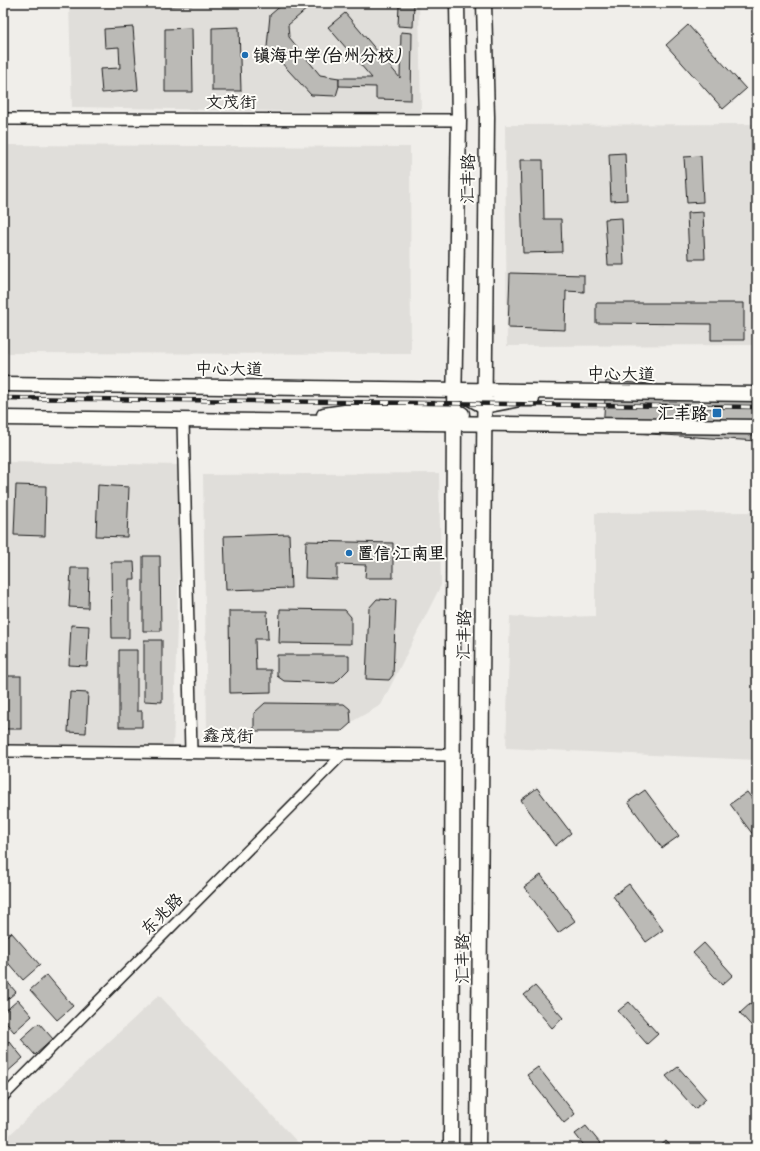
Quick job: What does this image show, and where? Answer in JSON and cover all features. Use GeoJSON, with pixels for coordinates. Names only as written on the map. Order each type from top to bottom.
{"type":"FeatureCollection","features":[{"type":"Feature","properties":{"kind":"main road","name":"汇丰路"},"geometry":{"type":"LineString","coordinates":[[451,1148],[455,390],[459,120],[457,3]]}},
{"type":"Feature","properties":{"kind":"main road","name":"汇丰路"},"geometry":{"type":"LineString","coordinates":[[478,1148],[487,116],[484,3]]}},
{"type":"Feature","properties":{"kind":"main road","name":"中心大道"},"geometry":{"type":"LineString","coordinates":[[3,384],[757,394]]}},
{"type":"Feature","properties":{"kind":"main road"},"geometry":{"type":"LineString","coordinates":[[412,390],[425,396],[427,402],[425,407],[415,412]]}},
{"type":"Feature","properties":{"kind":"main road","name":"中心大道"},"geometry":{"type":"LineString","coordinates":[[455,390],[484,406],[520,399],[757,403]]}},
{"type":"Feature","properties":{"kind":"main road","name":"中心大道"},"geometry":{"type":"LineString","coordinates":[[484,390],[520,399]]}},
{"type":"Feature","properties":{"kind":"main road"},"geometry":{"type":"LineString","coordinates":[[284,421],[345,412],[415,412],[455,417],[485,424],[757,427]]}},
{"type":"Feature","properties":{"kind":"main road"},"geometry":{"type":"LineString","coordinates":[[3,418],[284,421],[455,417]]}},
{"type":"Feature","properties":{"kind":"main road"},"geometry":{"type":"LineString","coordinates":[[506,424],[522,417],[757,419]]}},
{"type":"Feature","properties":{"kind":"street","name":"文茂街"},"geometry":{"type":"LineString","coordinates":[[3,119],[459,120]]}},
{"type":"Feature","properties":{"kind":"street"},"geometry":{"type":"LineString","coordinates":[[183,420],[191,752]]}},
{"type":"Feature","properties":{"kind":"street","name":"鑫茂街"},"geometry":{"type":"LineString","coordinates":[[3,751],[454,755]]}},
{"type":"Feature","properties":{"kind":"street","name":"东兆路"},"geometry":{"type":"LineString","coordinates":[[3,1097],[343,754]]}},
{"type":"Feature","properties":{"kind":"shaded area","name":"镇海中学(台州分校)"},"geometry":{"type":"Polygon","coordinates":[[[69,3],[419,3],[421,114],[72,107],[69,3]]]}},
{"type":"Feature","properties":{"kind":"shaded area"},"geometry":{"type":"Polygon","coordinates":[[[757,124],[757,345],[507,346],[505,125],[757,124]]]}},
{"type":"Feature","properties":{"kind":"shaded area"},"geometry":{"type":"Polygon","coordinates":[[[3,145],[410,147],[411,354],[3,353],[3,145]]]}},
{"type":"Feature","properties":{"kind":"shaded area"},"geometry":{"type":"Polygon","coordinates":[[[3,462],[182,465],[173,750],[3,745],[3,462]]]}},
{"type":"Feature","properties":{"kind":"shaded area"},"geometry":{"type":"Polygon","coordinates":[[[753,470],[757,470],[757,760],[506,748],[510,616],[536,618],[595,616],[595,513],[752,512],[753,470]]]}},
{"type":"Feature","properties":{"kind":"shaded area","name":"置信·江南里"},"geometry":{"type":"Polygon","coordinates":[[[439,473],[441,585],[381,705],[339,729],[207,731],[203,475],[439,473]]]}},
{"type":"Feature","properties":{"kind":"shaded area"},"geometry":{"type":"Polygon","coordinates":[[[159,995],[303,1148],[3,1148],[3,1141],[159,995]]]}},
{"type":"Feature","properties":{"kind":"building"},"geometry":{"type":"Polygon","coordinates":[[[163,3],[192,3],[192,5],[163,6],[163,3]]]}},
{"type":"Feature","properties":{"kind":"building"},"geometry":{"type":"Polygon","coordinates":[[[284,3],[314,3],[288,25],[289,37],[320,75],[339,78],[339,86],[336,96],[311,95],[267,47],[270,15],[284,3]]]}},
{"type":"Feature","properties":{"kind":"building"},"geometry":{"type":"Polygon","coordinates":[[[396,3],[414,3],[413,27],[398,26],[399,6],[396,3]]]}},
{"type":"Feature","properties":{"kind":"building"},"geometry":{"type":"Polygon","coordinates":[[[345,13],[400,78],[401,32],[412,33],[411,100],[376,99],[376,87],[339,86],[339,78],[372,78],[328,27],[345,13]]]}},
{"type":"Feature","properties":{"kind":"building"},"geometry":{"type":"Polygon","coordinates":[[[688,25],[746,89],[723,109],[666,45],[688,25]]]}},
{"type":"Feature","properties":{"kind":"building"},"geometry":{"type":"Polygon","coordinates":[[[133,27],[138,90],[102,93],[100,69],[120,68],[119,47],[105,48],[104,29],[133,27]]]}},
{"type":"Feature","properties":{"kind":"building"},"geometry":{"type":"Polygon","coordinates":[[[239,27],[241,91],[212,91],[212,28],[239,27]]]}},
{"type":"Feature","properties":{"kind":"building"},"geometry":{"type":"Polygon","coordinates":[[[192,28],[193,92],[165,92],[165,29],[192,28]]]}},
{"type":"Feature","properties":{"kind":"building"},"geometry":{"type":"Polygon","coordinates":[[[625,153],[627,200],[611,201],[609,154],[625,153]]]}},
{"type":"Feature","properties":{"kind":"building"},"geometry":{"type":"Polygon","coordinates":[[[701,156],[703,202],[687,203],[684,157],[701,156]]]}},
{"type":"Feature","properties":{"kind":"building"},"geometry":{"type":"Polygon","coordinates":[[[520,160],[543,160],[544,219],[561,219],[562,252],[523,253],[520,160]]]}},
{"type":"Feature","properties":{"kind":"building"},"geometry":{"type":"Polygon","coordinates":[[[703,212],[705,259],[689,259],[687,213],[703,212]]]}},
{"type":"Feature","properties":{"kind":"building"},"geometry":{"type":"Polygon","coordinates":[[[622,218],[624,265],[608,265],[605,219],[622,218]]]}},
{"type":"Feature","properties":{"kind":"building"},"geometry":{"type":"Polygon","coordinates":[[[510,273],[584,275],[584,292],[566,291],[565,330],[508,328],[510,273]]]}},
{"type":"Feature","properties":{"kind":"building"},"geometry":{"type":"Polygon","coordinates":[[[596,303],[744,303],[744,340],[711,340],[711,324],[596,323],[596,303]]]}},
{"type":"Feature","properties":{"kind":"building"},"geometry":{"type":"Polygon","coordinates":[[[606,381],[757,391],[757,441],[603,431],[606,381]]]}},
{"type":"Feature","properties":{"kind":"building"},"geometry":{"type":"Polygon","coordinates":[[[16,485],[46,486],[45,536],[14,535],[16,485]]]}},
{"type":"Feature","properties":{"kind":"building"},"geometry":{"type":"Polygon","coordinates":[[[98,485],[129,487],[127,537],[96,536],[98,485]]]}},
{"type":"Feature","properties":{"kind":"building"},"geometry":{"type":"Polygon","coordinates":[[[289,534],[291,588],[226,590],[224,536],[289,534]]]}},
{"type":"Feature","properties":{"kind":"building","name":"置信·江南里"},"geometry":{"type":"Polygon","coordinates":[[[306,541],[393,543],[393,578],[365,578],[366,565],[337,564],[337,579],[305,578],[306,541]]]}},
{"type":"Feature","properties":{"kind":"building"},"geometry":{"type":"Polygon","coordinates":[[[143,556],[160,556],[161,631],[143,631],[143,556]]]}},
{"type":"Feature","properties":{"kind":"building"},"geometry":{"type":"Polygon","coordinates":[[[111,562],[134,562],[135,579],[129,579],[129,638],[112,638],[111,562]]]}},
{"type":"Feature","properties":{"kind":"building"},"geometry":{"type":"Polygon","coordinates":[[[71,568],[89,568],[88,608],[69,607],[71,568]]]}},
{"type":"Feature","properties":{"kind":"building"},"geometry":{"type":"Polygon","coordinates":[[[377,599],[396,600],[393,675],[389,680],[366,679],[369,608],[377,599]]]}},
{"type":"Feature","properties":{"kind":"building"},"geometry":{"type":"Polygon","coordinates":[[[280,609],[345,610],[351,617],[351,644],[279,643],[280,609]]]}},
{"type":"Feature","properties":{"kind":"building"},"geometry":{"type":"Polygon","coordinates":[[[229,611],[267,611],[268,639],[255,639],[256,670],[271,670],[271,692],[230,693],[229,611]]]}},
{"type":"Feature","properties":{"kind":"building"},"geometry":{"type":"Polygon","coordinates":[[[71,625],[89,626],[87,666],[69,665],[71,625]]]}},
{"type":"Feature","properties":{"kind":"building"},"geometry":{"type":"Polygon","coordinates":[[[144,640],[162,640],[162,702],[144,701],[144,640]]]}},
{"type":"Feature","properties":{"kind":"building"},"geometry":{"type":"Polygon","coordinates":[[[119,650],[137,650],[137,711],[142,711],[142,727],[119,727],[119,650]]]}},
{"type":"Feature","properties":{"kind":"building"},"geometry":{"type":"Polygon","coordinates":[[[277,655],[349,655],[349,669],[335,683],[284,681],[277,676],[277,655]]]}},
{"type":"Feature","properties":{"kind":"building"},"geometry":{"type":"Polygon","coordinates":[[[3,676],[21,676],[21,729],[3,729],[3,676]]]}},
{"type":"Feature","properties":{"kind":"building"},"geometry":{"type":"Polygon","coordinates":[[[70,692],[88,693],[86,733],[68,732],[70,692]]]}},
{"type":"Feature","properties":{"kind":"building"},"geometry":{"type":"Polygon","coordinates":[[[265,703],[344,704],[350,709],[351,723],[342,731],[254,731],[254,713],[265,703]]]}},
{"type":"Feature","properties":{"kind":"building"},"geometry":{"type":"Polygon","coordinates":[[[537,788],[571,833],[555,846],[521,800],[537,788]]]}},
{"type":"Feature","properties":{"kind":"building"},"geometry":{"type":"Polygon","coordinates":[[[645,790],[679,836],[662,848],[628,802],[645,790]]]}},
{"type":"Feature","properties":{"kind":"building"},"geometry":{"type":"Polygon","coordinates":[[[747,792],[757,805],[757,840],[730,804],[747,792]]]}},
{"type":"Feature","properties":{"kind":"building"},"geometry":{"type":"Polygon","coordinates":[[[541,875],[575,921],[558,933],[524,887],[541,875]]]}},
{"type":"Feature","properties":{"kind":"building"},"geometry":{"type":"Polygon","coordinates":[[[629,884],[663,930],[646,942],[613,896],[629,884]]]}},
{"type":"Feature","properties":{"kind":"building"},"geometry":{"type":"Polygon","coordinates":[[[11,932],[40,965],[23,980],[3,957],[3,939],[11,932]]]}},
{"type":"Feature","properties":{"kind":"building"},"geometry":{"type":"Polygon","coordinates":[[[704,943],[733,975],[722,985],[693,953],[704,943]]]}},
{"type":"Feature","properties":{"kind":"building"},"geometry":{"type":"Polygon","coordinates":[[[47,975],[73,1006],[57,1020],[30,990],[47,975]]]}},
{"type":"Feature","properties":{"kind":"building"},"geometry":{"type":"Polygon","coordinates":[[[3,977],[16,992],[3,1003],[3,977]]]}},
{"type":"Feature","properties":{"kind":"building"},"geometry":{"type":"Polygon","coordinates":[[[535,986],[563,1018],[552,1028],[524,995],[535,986]]]}},
{"type":"Feature","properties":{"kind":"building"},"geometry":{"type":"Polygon","coordinates":[[[18,1000],[32,1016],[14,1032],[3,1019],[3,1013],[18,1000]]]}},
{"type":"Feature","properties":{"kind":"building"},"geometry":{"type":"Polygon","coordinates":[[[629,1002],[658,1034],[647,1044],[618,1011],[629,1002]]]}},
{"type":"Feature","properties":{"kind":"building"},"geometry":{"type":"Polygon","coordinates":[[[751,1003],[757,1010],[757,1032],[740,1013],[751,1003]]]}},
{"type":"Feature","properties":{"kind":"building"},"geometry":{"type":"Polygon","coordinates":[[[39,1023],[53,1039],[35,1055],[21,1039],[39,1023]]]}},
{"type":"Feature","properties":{"kind":"building"},"geometry":{"type":"Polygon","coordinates":[[[9,1041],[23,1058],[5,1074],[3,1071],[3,1047],[9,1041]]]}},
{"type":"Feature","properties":{"kind":"building"},"geometry":{"type":"Polygon","coordinates":[[[538,1067],[575,1114],[564,1123],[527,1075],[538,1067]]]}},
{"type":"Feature","properties":{"kind":"building"},"geometry":{"type":"Polygon","coordinates":[[[678,1067],[706,1099],[695,1109],[666,1076],[678,1067]]]}},
{"type":"Feature","properties":{"kind":"building"},"geometry":{"type":"Polygon","coordinates":[[[586,1126],[604,1148],[586,1148],[575,1134],[586,1126]]]}},
{"type":"Feature","properties":{"kind":"building"},"geometry":{"type":"Polygon","coordinates":[[[666,1141],[673,1148],[658,1148],[666,1141]]]}},
{"type":"Feature","properties":{"kind":"railway"},"geometry":{"type":"LineString","coordinates":[[3,398],[757,407]]}},
{"type":"Feature","properties":{"kind":"place","name":"镇海中学(台州分校)"},"geometry":{"type":"Point","coordinates":[245,55]}},
{"type":"Feature","properties":{"kind":"place","name":"汇丰路"},"geometry":{"type":"Point","coordinates":[717,413]}},
{"type":"Feature","properties":{"kind":"place","name":"置信·江南里"},"geometry":{"type":"Point","coordinates":[349,553]}}]}
